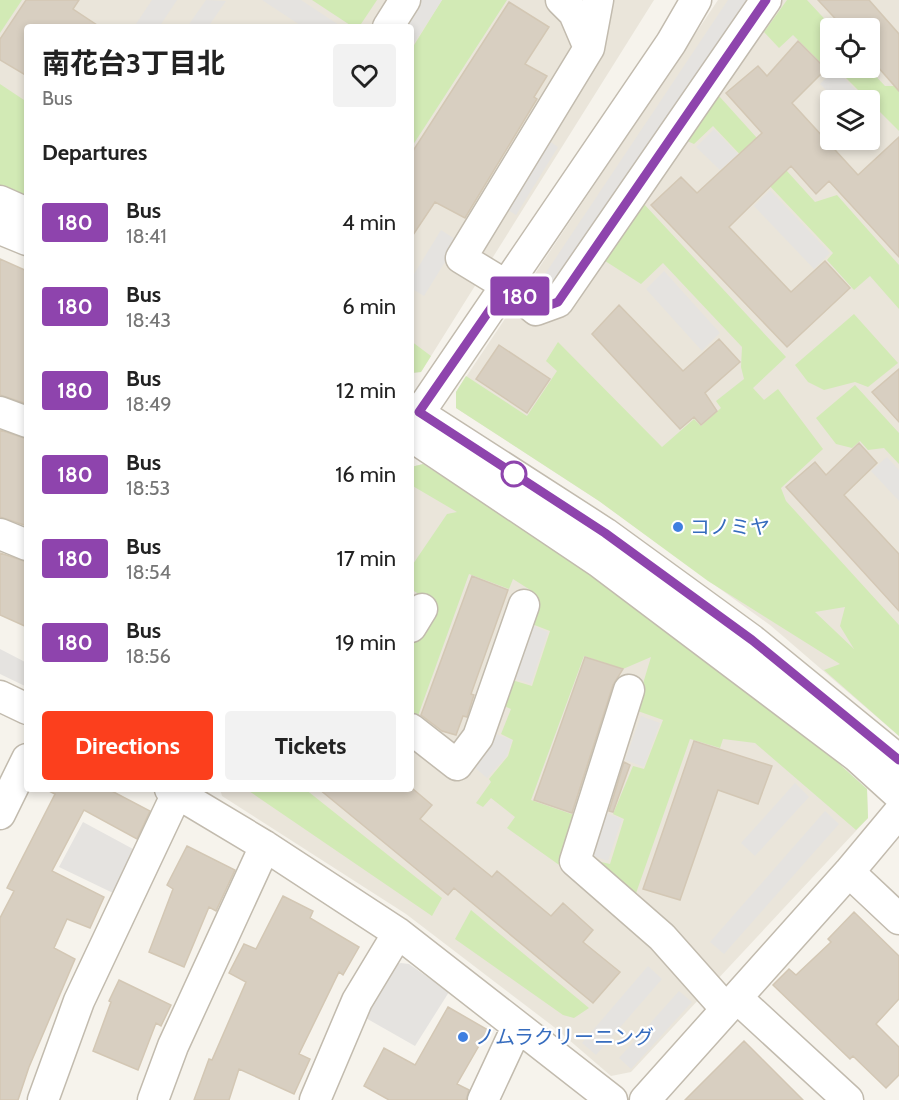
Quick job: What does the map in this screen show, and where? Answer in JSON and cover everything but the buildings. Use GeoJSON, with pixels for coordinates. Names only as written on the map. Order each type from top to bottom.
{"type":"FeatureCollection","features":[{"type":"Feature","properties":{"kind":"street"},"geometry":{"type":"LineString","coordinates":[[390,24],[405,0]]}},
{"type":"Feature","properties":{"kind":"street"},"geometry":{"type":"LineString","coordinates":[[561,0],[574,13],[589,48]]}},
{"type":"Feature","properties":{"kind":"street"},"geometry":{"type":"LineString","coordinates":[[598,0],[589,48],[461,258],[507,285],[536,310],[558,302],[766,0]]}},
{"type":"Feature","properties":{"kind":"street"},"geometry":{"type":"LineString","coordinates":[[414,419],[671,43],[696,0]]}},
{"type":"Feature","properties":{"kind":"street"},"geometry":{"type":"LineString","coordinates":[[0,201],[24,212]]}},
{"type":"Feature","properties":{"kind":"street"},"geometry":{"type":"LineString","coordinates":[[0,229],[24,239]]}},
{"type":"Feature","properties":{"kind":"street"},"geometry":{"type":"LineString","coordinates":[[0,412],[24,421]]}},
{"type":"Feature","properties":{"kind":"street"},"geometry":{"type":"LineString","coordinates":[[414,421],[605,533],[752,640],[899,760]]}},
{"type":"Feature","properties":{"kind":"street"},"geometry":{"type":"LineString","coordinates":[[414,421],[855,756],[899,795]]}},
{"type":"Feature","properties":{"kind":"street"},"geometry":{"type":"LineString","coordinates":[[0,534],[24,544]]}},
{"type":"Feature","properties":{"kind":"street"},"geometry":{"type":"LineString","coordinates":[[414,731],[457,765],[478,737],[524,605]]}},
{"type":"Feature","properties":{"kind":"street"},"geometry":{"type":"LineString","coordinates":[[629,690],[575,861],[662,937],[732,1004],[848,1100]]}},
{"type":"Feature","properties":{"kind":"street"},"geometry":{"type":"LineString","coordinates":[[0,696],[24,708]]}},
{"type":"Feature","properties":{"kind":"street"},"geometry":{"type":"LineString","coordinates":[[0,814],[24,765]]}},
{"type":"Feature","properties":{"kind":"street"},"geometry":{"type":"LineString","coordinates":[[43,1100],[79,1001],[174,792]]}},
{"type":"Feature","properties":{"kind":"street"},"geometry":{"type":"LineString","coordinates":[[178,792],[398,933],[612,1100]]}},
{"type":"Feature","properties":{"kind":"street"},"geometry":{"type":"LineString","coordinates":[[645,1100],[849,872],[899,812]]}},
{"type":"Feature","properties":{"kind":"street"},"geometry":{"type":"LineString","coordinates":[[153,1100],[173,1046],[265,846]]}},
{"type":"Feature","properties":{"kind":"street"},"geometry":{"type":"LineString","coordinates":[[849,872],[899,919]]}},
{"type":"Feature","properties":{"kind":"street"},"geometry":{"type":"LineString","coordinates":[[315,1100],[357,1001],[398,933]]}},
{"type":"Feature","properties":{"kind":"street"},"geometry":{"type":"LineString","coordinates":[[483,1100],[517,1027]]}},
{"type":"Feature","properties":{"kind":"shaded area"},"geometry":{"type":"Polygon","coordinates":[[[0,0],[654,0],[421,372],[414,373],[414,24],[24,24],[24,196],[0,186],[0,0]]]}},
{"type":"Feature","properties":{"kind":"shaded area"},"geometry":{"type":"Polygon","coordinates":[[[152,0],[177,0],[161,24],[136,24],[152,0]]]}},
{"type":"Feature","properties":{"kind":"shaded area"},"geometry":{"type":"Polygon","coordinates":[[[206,0],[226,1],[210,24],[189,24],[206,0]]]}},
{"type":"Feature","properties":{"kind":"shaded area"},"geometry":{"type":"Polygon","coordinates":[[[262,0],[301,0],[337,24],[298,24],[262,0]]]}},
{"type":"Feature","properties":{"kind":"shaded area"},"geometry":{"type":"Polygon","coordinates":[[[418,0],[442,0],[414,43],[414,24],[403,24],[418,0]]]}},
{"type":"Feature","properties":{"kind":"shaded area"},"geometry":{"type":"Polygon","coordinates":[[[718,0],[899,0],[899,736],[770,625],[599,501],[456,408],[456,392],[718,0]]]}},
{"type":"Feature","properties":{"kind":"shaded area"},"geometry":{"type":"Polygon","coordinates":[[[728,0],[754,0],[557,295],[539,283],[728,0]]]}},
{"type":"Feature","properties":{"kind":"shaded area"},"geometry":{"type":"Polygon","coordinates":[[[826,78],[844,78],[856,90],[826,90],[820,84],[826,78]]]}},
{"type":"Feature","properties":{"kind":"shaded area"},"geometry":{"type":"Polygon","coordinates":[[[714,129],[738,154],[720,170],[696,147],[714,129]]]}},
{"type":"Feature","properties":{"kind":"shaded area"},"geometry":{"type":"Polygon","coordinates":[[[543,137],[558,147],[516,215],[500,205],[543,137]]]}},
{"type":"Feature","properties":{"kind":"shaded area"},"geometry":{"type":"Polygon","coordinates":[[[770,190],[830,253],[814,269],[754,206],[770,190]]]}},
{"type":"Feature","properties":{"kind":"shaded area"},"geometry":{"type":"Polygon","coordinates":[[[441,230],[458,241],[424,296],[414,290],[414,274],[441,230]]]}},
{"type":"Feature","properties":{"kind":"shaded area"},"geometry":{"type":"Polygon","coordinates":[[[664,271],[720,333],[702,351],[646,289],[664,271]]]}},
{"type":"Feature","properties":{"kind":"shaded area"},"geometry":{"type":"Polygon","coordinates":[[[887,457],[899,470],[899,501],[871,471],[887,457]]]}},
{"type":"Feature","properties":{"kind":"shaded area"},"geometry":{"type":"Polygon","coordinates":[[[423,464],[647,614],[836,761],[867,789],[868,818],[631,1072],[611,1076],[554,1027],[406,914],[222,796],[221,792],[414,792],[414,466],[423,464]]]}},
{"type":"Feature","properties":{"kind":"shaded area"},"geometry":{"type":"Polygon","coordinates":[[[531,625],[548,632],[531,684],[513,678],[531,625]]]}},
{"type":"Feature","properties":{"kind":"shaded area"},"geometry":{"type":"Polygon","coordinates":[[[0,649],[24,661],[24,686],[0,674],[0,649]]]}},
{"type":"Feature","properties":{"kind":"shaded area"},"geometry":{"type":"Polygon","coordinates":[[[641,716],[660,723],[644,767],[625,760],[641,716]]]}},
{"type":"Feature","properties":{"kind":"shaded area"},"geometry":{"type":"Polygon","coordinates":[[[493,733],[512,740],[507,756],[487,778],[473,766],[493,733]]]}},
{"type":"Feature","properties":{"kind":"shaded area"},"geometry":{"type":"Polygon","coordinates":[[[795,783],[809,797],[755,856],[741,843],[795,783]]]}},
{"type":"Feature","properties":{"kind":"shaded area"},"geometry":{"type":"Polygon","coordinates":[[[825,811],[839,824],[724,954],[710,942],[825,811]]]}},
{"type":"Feature","properties":{"kind":"shaded area"},"geometry":{"type":"Polygon","coordinates":[[[606,813],[622,819],[608,861],[591,855],[606,813]]]}},
{"type":"Feature","properties":{"kind":"shaded area"},"geometry":{"type":"Polygon","coordinates":[[[83,822],[133,849],[113,893],[59,867],[83,822]]]}},
{"type":"Feature","properties":{"kind":"shaded area"},"geometry":{"type":"Polygon","coordinates":[[[409,964],[449,992],[415,1046],[364,1017],[394,965],[409,964]]]}},
{"type":"Feature","properties":{"kind":"shaded area"},"geometry":{"type":"Polygon","coordinates":[[[648,966],[662,979],[596,1055],[582,1043],[648,966]]]}},
{"type":"Feature","properties":{"kind":"shaded area"},"geometry":{"type":"Polygon","coordinates":[[[679,991],[692,1002],[631,1069],[619,1058],[679,991]]]}},
{"type":"Feature","properties":{"kind":"green space"},"geometry":{"type":"Polygon","coordinates":[[[0,0],[22,0],[0,33],[0,0]]]}},
{"type":"Feature","properties":{"kind":"green space"},"geometry":{"type":"Polygon","coordinates":[[[312,0],[377,0],[361,24],[348,24],[312,0]]]}},
{"type":"Feature","properties":{"kind":"green space"},"geometry":{"type":"Polygon","coordinates":[[[442,0],[507,0],[414,143],[414,45],[442,0]]]}},
{"type":"Feature","properties":{"kind":"green space"},"geometry":{"type":"Polygon","coordinates":[[[787,0],[807,0],[824,18],[820,18],[820,62],[793,35],[779,48],[764,32],[787,0]]]}},
{"type":"Feature","properties":{"kind":"green space"},"geometry":{"type":"Polygon","coordinates":[[[846,78],[877,78],[885,86],[899,86],[899,131],[880,112],[880,90],[858,90],[846,78]]]}},
{"type":"Feature","properties":{"kind":"green space"},"geometry":{"type":"Polygon","coordinates":[[[0,84],[24,100],[24,196],[0,186],[0,84]]]}},
{"type":"Feature","properties":{"kind":"green space"},"geometry":{"type":"Polygon","coordinates":[[[719,96],[815,202],[837,195],[899,265],[899,309],[870,276],[854,290],[827,260],[833,253],[713,126],[694,144],[685,140],[719,96]]]}},
{"type":"Feature","properties":{"kind":"green space"},"geometry":{"type":"Polygon","coordinates":[[[643,203],[786,357],[753,388],[764,400],[778,389],[823,449],[781,488],[786,501],[899,625],[899,736],[824,670],[840,664],[708,581],[599,501],[456,408],[456,392],[466,376],[527,416],[557,371],[546,361],[558,342],[662,447],[694,419],[701,426],[721,408],[716,401],[744,379],[741,367],[742,347],[663,263],[641,284],[602,259],[643,203]],[[845,607],[815,612],[854,649],[840,626],[845,607]]]}},
{"type":"Feature","properties":{"kind":"green space"},"geometry":{"type":"Polygon","coordinates":[[[854,314],[898,363],[868,387],[855,382],[824,390],[808,382],[795,365],[854,314]]]}},
{"type":"Feature","properties":{"kind":"green space"},"geometry":{"type":"Polygon","coordinates":[[[414,343],[431,356],[421,372],[414,373],[414,343]]]}},
{"type":"Feature","properties":{"kind":"green space"},"geometry":{"type":"Polygon","coordinates":[[[855,385],[899,433],[899,464],[884,448],[868,450],[860,441],[852,448],[836,444],[816,418],[855,385]]]}},
{"type":"Feature","properties":{"kind":"green space"},"geometry":{"type":"Polygon","coordinates":[[[423,464],[558,550],[647,614],[836,761],[867,789],[868,818],[856,830],[755,743],[723,739],[720,748],[690,739],[634,899],[588,859],[610,864],[624,819],[613,814],[633,766],[644,769],[663,720],[635,710],[651,657],[623,669],[584,656],[531,800],[580,817],[562,867],[507,828],[515,817],[491,798],[483,807],[476,803],[491,782],[489,779],[508,756],[513,740],[501,734],[511,709],[494,702],[512,680],[532,686],[550,631],[524,621],[535,593],[513,579],[509,589],[469,574],[414,723],[414,640],[435,605],[414,591],[414,563],[447,514],[457,512],[414,487],[414,466],[423,464]]]}},
{"type":"Feature","properties":{"kind":"green space"},"geometry":{"type":"Polygon","coordinates":[[[250,792],[309,792],[442,898],[432,916],[250,792]]]}},
{"type":"Feature","properties":{"kind":"green space"},"geometry":{"type":"Polygon","coordinates":[[[471,910],[589,1008],[574,1018],[563,1015],[455,939],[471,910]]]}},
{"type":"Feature","properties":{"kind":"bus line","name":"180"},"geometry":{"type":"LineString","coordinates":[[766,0],[558,302],[536,310],[507,285],[419,412],[605,533],[752,640],[899,760]]}},
{"type":"Feature","properties":{"kind":"place","name":"コノミヤ"},"geometry":{"type":"Point","coordinates":[678,527]}},
{"type":"Feature","properties":{"kind":"place","name":"ノムラクリーニング"},"geometry":{"type":"Point","coordinates":[463,1037]}}]}
